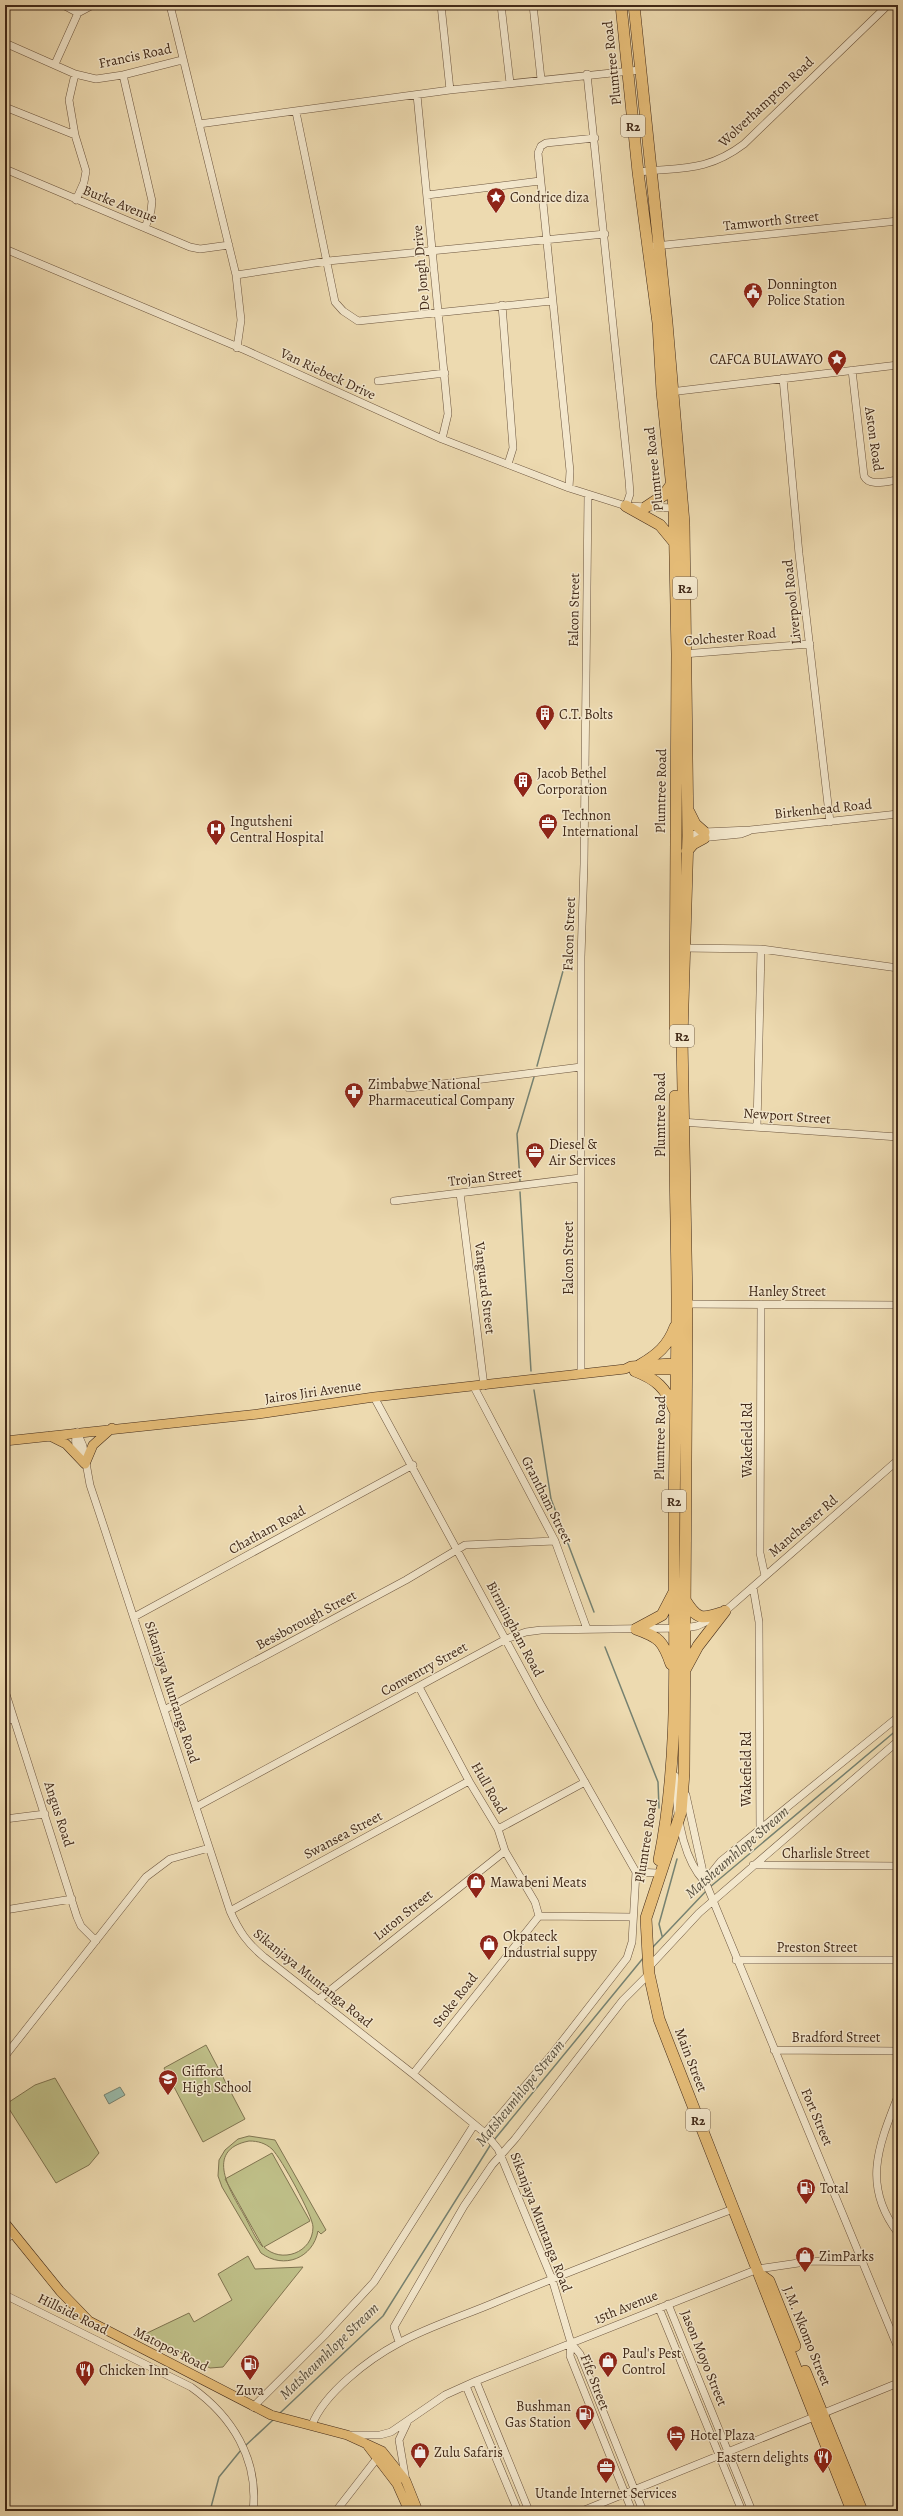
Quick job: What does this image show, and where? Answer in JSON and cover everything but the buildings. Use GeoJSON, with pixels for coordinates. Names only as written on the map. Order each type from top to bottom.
{"type":"FeatureCollection","features":[{"type":"Feature","properties":{"kind":"highway","name":"Plumtree Road"},"geometry":{"type":"LineString","coordinates":[[622,5],[638,172],[647,246],[682,487],[684,523],[682,654],[675,854],[681,948]]}},
{"type":"Feature","properties":{"kind":"highway","name":"Plumtree Road"},"geometry":{"type":"LineString","coordinates":[[634,5],[650,171],[659,245],[668,392],[671,485],[674,508],[674,543],[682,654],[688,810],[688,836],[681,948],[678,1122],[682,1304],[687,1351],[685,1600],[680,1628],[672,1755],[666,1819],[653,1892]]}},
{"type":"Feature","properties":{"kind":"highway"},"geometry":{"type":"LineString","coordinates":[[646,507],[664,495],[671,485]]}},
{"type":"Feature","properties":{"kind":"highway"},"geometry":{"type":"LineString","coordinates":[[682,487],[674,508],[684,523]]}},
{"type":"Feature","properties":{"kind":"highway"},"geometry":{"type":"LineString","coordinates":[[626,506],[660,524],[674,543]]}},
{"type":"Feature","properties":{"kind":"highway"},"geometry":{"type":"LineString","coordinates":[[687,851],[704,835],[695,824],[688,810]]}},
{"type":"Feature","properties":{"kind":"highway"},"geometry":{"type":"LineString","coordinates":[[675,854],[688,836],[682,832],[676,821]]}},
{"type":"Feature","properties":{"kind":"highway","name":"Plumtree Road"},"geometry":{"type":"LineString","coordinates":[[680,1628],[675,1590],[676,1413],[677,1323],[682,1304]]}},
{"type":"Feature","properties":{"kind":"highway"},"geometry":{"type":"LineString","coordinates":[[633,1368],[661,1352],[671,1339],[677,1323]]}},
{"type":"Feature","properties":{"kind":"highway"},"geometry":{"type":"LineString","coordinates":[[686,1382],[677,1367],[687,1351]]}},
{"type":"Feature","properties":{"kind":"highway"},"geometry":{"type":"LineString","coordinates":[[633,1368],[659,1383],[670,1397],[676,1413]]}},
{"type":"Feature","properties":{"kind":"highway"},"geometry":{"type":"LineString","coordinates":[[636,1629],[662,1615],[675,1590]]}},
{"type":"Feature","properties":{"kind":"highway"},"geometry":{"type":"LineString","coordinates":[[685,1600],[694,1615],[699,1617],[725,1611]]}},
{"type":"Feature","properties":{"kind":"highway"},"geometry":{"type":"LineString","coordinates":[[636,1629],[654,1635],[663,1643],[678,1672],[725,1611]]}},
{"type":"Feature","properties":{"kind":"highway","name":"Plumtree Road"},"geometry":{"type":"LineString","coordinates":[[653,1892],[682,1806],[684,1772],[678,1672]]}},
{"type":"Feature","properties":{"kind":"highway","name":"Main Street"},"geometry":{"type":"LineString","coordinates":[[653,1892],[646,1918],[646,1945],[648,1967],[659,2019],[733,2209],[760,2272]]}},
{"type":"Feature","properties":{"kind":"highway","name":"J.M. Nkomo Street"},"geometry":{"type":"LineString","coordinates":[[760,2272],[762,2285],[862,2511]]}},
{"type":"Feature","properties":{"kind":"highway","name":"J.M. Nkomo Street"},"geometry":{"type":"LineString","coordinates":[[819,2415],[852,2511]]}},
{"type":"Feature","properties":{"kind":"main road","name":"Jairos Jiri Avenue"},"geometry":{"type":"LineString","coordinates":[[5,1441],[113,1428],[258,1414],[374,1397],[479,1387],[670,1363],[677,1367]]}},
{"type":"Feature","properties":{"kind":"main road"},"geometry":{"type":"LineString","coordinates":[[49,1435],[66,1444],[85,1464],[93,1445],[113,1428]]}},
{"type":"Feature","properties":{"kind":"main road","name":"Matopos Road"},"geometry":{"type":"LineString","coordinates":[[5,2223],[74,2308],[89,2321],[271,2415],[347,2435],[382,2451],[406,2481],[418,2511]]}},
{"type":"Feature","properties":{"kind":"main road"},"geometry":{"type":"LineString","coordinates":[[363,2441],[378,2457],[397,2484],[409,2511]]}},
{"type":"Feature","properties":{"kind":"street"},"geometry":{"type":"LineString","coordinates":[[63,5],[78,13]]}},
{"type":"Feature","properties":{"kind":"street"},"geometry":{"type":"LineString","coordinates":[[55,64],[78,13],[93,5]]}},
{"type":"Feature","properties":{"kind":"street"},"geometry":{"type":"LineString","coordinates":[[170,5],[182,60],[236,275],[241,320],[237,348]]}},
{"type":"Feature","properties":{"kind":"street"},"geometry":{"type":"LineString","coordinates":[[441,5],[450,90]]}},
{"type":"Feature","properties":{"kind":"street"},"geometry":{"type":"LineString","coordinates":[[501,5],[510,83]]}},
{"type":"Feature","properties":{"kind":"street"},"geometry":{"type":"LineString","coordinates":[[533,5],[541,79]]}},
{"type":"Feature","properties":{"kind":"street","name":"Wolverhampton Road"},"geometry":{"type":"LineString","coordinates":[[638,172],[703,166],[727,157],[744,144],[888,5]]}},
{"type":"Feature","properties":{"kind":"street","name":"Francis Road"},"geometry":{"type":"LineString","coordinates":[[5,43],[75,74],[96,79],[123,75],[182,60]]}},
{"type":"Feature","properties":{"kind":"street"},"geometry":{"type":"LineString","coordinates":[[199,124],[450,90],[587,74],[640,70]]}},
{"type":"Feature","properties":{"kind":"street"},"geometry":{"type":"LineString","coordinates":[[75,74],[69,100],[75,135],[86,171],[84,182],[76,200]]}},
{"type":"Feature","properties":{"kind":"street"},"geometry":{"type":"LineString","coordinates":[[587,74],[605,234],[629,480],[630,494],[626,506]]}},
{"type":"Feature","properties":{"kind":"street"},"geometry":{"type":"LineString","coordinates":[[123,75],[152,201],[151,212],[144,228]]}},
{"type":"Feature","properties":{"kind":"street","name":"De Jongh Drive"},"geometry":{"type":"LineString","coordinates":[[417,95],[448,414],[442,439]]}},
{"type":"Feature","properties":{"kind":"street"},"geometry":{"type":"LineString","coordinates":[[5,107],[75,135]]}},
{"type":"Feature","properties":{"kind":"street"},"geometry":{"type":"LineString","coordinates":[[296,112],[328,261],[335,302],[350,318],[358,321],[438,311],[552,300]]}},
{"type":"Feature","properties":{"kind":"street"},"geometry":{"type":"LineString","coordinates":[[569,488],[570,471],[538,153],[543,144],[595,138]]}},
{"type":"Feature","properties":{"kind":"street","name":"Burke Avenue"},"geometry":{"type":"LineString","coordinates":[[5,169],[190,247],[200,249],[229,246]]}},
{"type":"Feature","properties":{"kind":"street"},"geometry":{"type":"LineString","coordinates":[[427,195],[540,181]]}},
{"type":"Feature","properties":{"kind":"street","name":"Tamworth Street"},"geometry":{"type":"LineString","coordinates":[[647,246],[898,221]]}},
{"type":"Feature","properties":{"kind":"street"},"geometry":{"type":"LineString","coordinates":[[236,275],[328,261],[546,242],[605,234]]}},
{"type":"Feature","properties":{"kind":"street","name":"Van Riebeck Drive"},"geometry":{"type":"LineString","coordinates":[[5,249],[237,348],[442,439],[588,495],[626,506],[674,508]]}},
{"type":"Feature","properties":{"kind":"street"},"geometry":{"type":"LineString","coordinates":[[502,305],[513,448],[508,464]]}},
{"type":"Feature","properties":{"kind":"street"},"geometry":{"type":"LineString","coordinates":[[668,392],[898,365]]}},
{"type":"Feature","properties":{"kind":"street","name":"Aston Road"},"geometry":{"type":"LineString","coordinates":[[852,370],[864,476],[868,481],[874,483],[898,480]]}},
{"type":"Feature","properties":{"kind":"street"},"geometry":{"type":"LineString","coordinates":[[378,381],[445,373]]}},
{"type":"Feature","properties":{"kind":"street","name":"Liverpool Road"},"geometry":{"type":"LineString","coordinates":[[783,378],[830,822]]}},
{"type":"Feature","properties":{"kind":"street","name":"Falcon Street"},"geometry":{"type":"LineString","coordinates":[[582,1374],[580,1178],[588,495]]}},
{"type":"Feature","properties":{"kind":"street","name":"Colchester Road"},"geometry":{"type":"LineString","coordinates":[[682,654],[810,644]]}},
{"type":"Feature","properties":{"kind":"street","name":"Birkenhead Road"},"geometry":{"type":"LineString","coordinates":[[688,836],[742,834],[750,830],[898,814]]}},
{"type":"Feature","properties":{"kind":"street"},"geometry":{"type":"LineString","coordinates":[[681,948],[762,949],[898,968]]}},
{"type":"Feature","properties":{"kind":"street"},"geometry":{"type":"LineString","coordinates":[[757,1127],[762,949]]}},
{"type":"Feature","properties":{"kind":"street"},"geometry":{"type":"LineString","coordinates":[[409,1088],[581,1067]]}},
{"type":"Feature","properties":{"kind":"street","name":"Newport Street"},"geometry":{"type":"LineString","coordinates":[[678,1122],[898,1137]]}},
{"type":"Feature","properties":{"kind":"street","name":"Trojan Street"},"geometry":{"type":"LineString","coordinates":[[394,1201],[580,1178]]}},
{"type":"Feature","properties":{"kind":"street","name":"Vanguard Street"},"geometry":{"type":"LineString","coordinates":[[460,1193],[479,1387]]}},
{"type":"Feature","properties":{"kind":"street","name":"Hanley Street"},"geometry":{"type":"LineString","coordinates":[[682,1304],[898,1305]]}},
{"type":"Feature","properties":{"kind":"street","name":"Wakefield Rd"},"geometry":{"type":"LineString","coordinates":[[761,1304],[760,1553],[765,1576]]}},
{"type":"Feature","properties":{"kind":"street","name":"Grantham Street"},"geometry":{"type":"LineString","coordinates":[[479,1387],[555,1541],[587,1629]]}},
{"type":"Feature","properties":{"kind":"street","name":"Birmingham Road"},"geometry":{"type":"LineString","coordinates":[[374,1397],[413,1465],[506,1639],[636,1872]]}},
{"type":"Feature","properties":{"kind":"street","name":"Sikanjaya Muntanga Road"},"geometry":{"type":"LineString","coordinates":[[77,1432],[83,1446],[85,1464],[100,1515],[209,1848],[230,1911],[244,1940],[413,2074],[487,2135],[500,2151],[552,2279],[571,2343]]}},
{"type":"Feature","properties":{"kind":"street","name":"Manchester Rd"},"geometry":{"type":"LineString","coordinates":[[680,1628],[706,1623],[725,1611],[898,1460]]}},
{"type":"Feature","properties":{"kind":"street","name":"Chatham Road"},"geometry":{"type":"LineString","coordinates":[[134,1618],[413,1465]]}},
{"type":"Feature","properties":{"kind":"street","name":"Bessborough Street"},"geometry":{"type":"LineString","coordinates":[[164,1710],[406,1580],[457,1549],[474,1544],[555,1541]]}},
{"type":"Feature","properties":{"kind":"street","name":"Wakefield Rd"},"geometry":{"type":"LineString","coordinates":[[753,1587],[759,1622],[760,1832]]}},
{"type":"Feature","properties":{"kind":"street","name":"Conventry Street"},"geometry":{"type":"LineString","coordinates":[[196,1807],[506,1639],[526,1632],[587,1629],[680,1628]]}},
{"type":"Feature","properties":{"kind":"street","name":"Hull Road"},"geometry":{"type":"LineString","coordinates":[[419,1687],[469,1781],[498,1829],[505,1851],[534,1902],[539,1916]]}},
{"type":"Feature","properties":{"kind":"street","name":"Angus Road"},"geometry":{"type":"LineString","coordinates":[[5,1691],[81,1926],[96,1941]]}},
{"type":"Feature","properties":{"kind":"street"},"geometry":{"type":"LineString","coordinates":[[705,1883],[721,1861],[760,1832],[898,1717]]}},
{"type":"Feature","properties":{"kind":"street"},"geometry":{"type":"LineString","coordinates":[[5,1722],[13,1718]]}},
{"type":"Feature","properties":{"kind":"street"},"geometry":{"type":"LineString","coordinates":[[399,2342],[394,2327],[464,2206],[500,2151],[516,2138],[648,1967],[712,1899],[898,1741]]}},
{"type":"Feature","properties":{"kind":"street"},"geometry":{"type":"LineString","coordinates":[[672,1755],[678,1820],[696,1869],[705,1883]]}},
{"type":"Feature","properties":{"kind":"street"},"geometry":{"type":"LineString","coordinates":[[684,1772],[689,1815],[705,1883]]}},
{"type":"Feature","properties":{"kind":"street","name":"Swansea Street"},"geometry":{"type":"LineString","coordinates":[[230,1911],[469,1781]]}},
{"type":"Feature","properties":{"kind":"street"},"geometry":{"type":"LineString","coordinates":[[498,1829],[585,1782]]}},
{"type":"Feature","properties":{"kind":"street"},"geometry":{"type":"LineString","coordinates":[[5,1820],[45,1814]]}},
{"type":"Feature","properties":{"kind":"street"},"geometry":{"type":"LineString","coordinates":[[5,2056],[140,1884],[159,1866],[170,1859],[209,1848]]}},
{"type":"Feature","properties":{"kind":"street","name":"Luton Street"},"geometry":{"type":"LineString","coordinates":[[318,2000],[505,1851]]}},
{"type":"Feature","properties":{"kind":"street","name":"Charlisle Street"},"geometry":{"type":"LineString","coordinates":[[753,1865],[898,1866]]}},
{"type":"Feature","properties":{"kind":"street"},"geometry":{"type":"LineString","coordinates":[[487,2135],[624,1963],[632,1942],[636,1872],[657,1873]]}},
{"type":"Feature","properties":{"kind":"street","name":"Fort Street"},"geometry":{"type":"LineString","coordinates":[[705,1883],[898,2348]]}},
{"type":"Feature","properties":{"kind":"street"},"geometry":{"type":"LineString","coordinates":[[5,1910],[72,1899]]}},
{"type":"Feature","properties":{"kind":"street"},"geometry":{"type":"LineString","coordinates":[[539,1916],[633,1917]]}},
{"type":"Feature","properties":{"kind":"street","name":"Stoke Road"},"geometry":{"type":"LineString","coordinates":[[413,2074],[539,1916]]}},
{"type":"Feature","properties":{"kind":"street","name":"Preston Street"},"geometry":{"type":"LineString","coordinates":[[736,1960],[898,1960]]}},
{"type":"Feature","properties":{"kind":"street","name":"Bradford Street"},"geometry":{"type":"LineString","coordinates":[[774,2050],[898,2051]]}},
{"type":"Feature","properties":{"kind":"street"},"geometry":{"type":"LineString","coordinates":[[898,2096],[896,2107],[879,2156],[875,2180],[880,2204],[898,2233]]}},
{"type":"Feature","properties":{"kind":"street"},"geometry":{"type":"LineString","coordinates":[[253,2407],[326,2335],[374,2282],[474,2125]]}},
{"type":"Feature","properties":{"kind":"street"},"geometry":{"type":"LineString","coordinates":[[312,2425],[320,2409],[330,2397],[370,2363],[399,2342],[552,2279],[733,2209]]}},
{"type":"Feature","properties":{"kind":"street"},"geometry":{"type":"LineString","coordinates":[[5,2239],[14,2234]]}},
{"type":"Feature","properties":{"kind":"street","name":"15th Avenue"},"geometry":{"type":"LineString","coordinates":[[347,2435],[386,2433],[445,2395],[476,2381],[668,2304],[760,2272],[812,2261],[863,2262]]}},
{"type":"Feature","properties":{"kind":"street","name":"Hillside Road"},"geometry":{"type":"LineString","coordinates":[[5,2295],[191,2386],[221,2412],[238,2435],[246,2453],[253,2484],[253,2511]]}},
{"type":"Feature","properties":{"kind":"street","name":"Jason Moyo Street"},"geometry":{"type":"LineString","coordinates":[[668,2304],[752,2511]]}},
{"type":"Feature","properties":{"kind":"street","name":"Jason Moyo Street"},"geometry":{"type":"LineString","coordinates":[[659,2308],[742,2511]]}},
{"type":"Feature","properties":{"kind":"street","name":"Fife Street"},"geometry":{"type":"LineString","coordinates":[[571,2343],[580,2354],[644,2511]]}},
{"type":"Feature","properties":{"kind":"street","name":"Fife Street"},"geometry":{"type":"LineString","coordinates":[[571,2343],[570,2356],[632,2511]]}},
{"type":"Feature","properties":{"kind":"street"},"geometry":{"type":"LineString","coordinates":[[476,2381],[529,2511]]}},
{"type":"Feature","properties":{"kind":"street"},"geometry":{"type":"LineString","coordinates":[[582,2511],[898,2383]]}},
{"type":"Feature","properties":{"kind":"street"},"geometry":{"type":"LineString","coordinates":[[466,2386],[518,2511]]}},
{"type":"Feature","properties":{"kind":"street","name":"15th Avenue"},"geometry":{"type":"LineString","coordinates":[[406,2481],[398,2440],[400,2434],[411,2418]]}},
{"type":"Feature","properties":{"kind":"street"},"geometry":{"type":"LineString","coordinates":[[336,2511],[378,2457]]}},
{"type":"Feature","properties":{"kind":"green space"},"geometry":{"type":"Polygon","coordinates":[[[206,2045],[245,2119],[203,2142],[164,2068],[206,2045]]]}},
{"type":"Feature","properties":{"kind":"green space"},"geometry":{"type":"Polygon","coordinates":[[[55,2078],[99,2153],[89,2165],[56,2183],[6,2104],[35,2085],[55,2078]]]}},
{"type":"Feature","properties":{"kind":"green space"},"geometry":{"type":"Polygon","coordinates":[[[249,2136],[275,2140],[326,2230],[321,2234],[318,2231],[315,2240],[304,2254],[288,2261],[279,2261],[261,2253],[222,2187],[218,2176],[219,2160],[225,2150],[238,2139],[249,2136]],[[252,2141],[235,2146],[227,2153],[224,2162],[224,2173],[226,2178],[272,2153],[310,2221],[264,2247],[279,2255],[287,2255],[302,2249],[308,2243],[312,2236],[312,2221],[296,2187],[272,2149],[264,2144],[252,2141]],[[228,2184],[255,2236],[263,2247],[228,2184]]]}},
{"type":"Feature","properties":{"kind":"green space"},"geometry":{"type":"Polygon","coordinates":[[[248,2256],[255,2269],[303,2267],[223,2367],[210,2368],[145,2334],[189,2313],[194,2322],[232,2300],[218,2274],[248,2256]]]}},
{"type":"Feature","properties":{"kind":"shaded area"},"geometry":{"type":"Polygon","coordinates":[[[120,2087],[125,2095],[109,2104],[104,2095],[120,2087]]]}},
{"type":"Feature","properties":{"kind":"waterway"},"geometry":{"type":"LineString","coordinates":[[537,1066],[563,971]]}},
{"type":"Feature","properties":{"kind":"waterway"},"geometry":{"type":"LineString","coordinates":[[520,1181],[517,1134],[534,1077]]}},
{"type":"Feature","properties":{"kind":"waterway"},"geometry":{"type":"LineString","coordinates":[[520,1192],[531,1371]]}},
{"type":"Feature","properties":{"kind":"waterway"},"geometry":{"type":"LineString","coordinates":[[534,1390],[551,1499],[594,1612]]}},
{"type":"Feature","properties":{"kind":"waterway"},"geometry":{"type":"LineString","coordinates":[[605,1647],[658,1782],[659,1808]]}},
{"type":"Feature","properties":{"kind":"waterway","name":"Matsheumhlope Stream"},"geometry":{"type":"LineString","coordinates":[[710,1887],[898,1729]]}},
{"type":"Feature","properties":{"kind":"waterway"},"geometry":{"type":"LineString","coordinates":[[662,1936],[659,1924],[677,1859]]}},
{"type":"Feature","properties":{"kind":"waterway","name":"Matsheumhlope Stream"},"geometry":{"type":"LineString","coordinates":[[652,1948],[707,1890]]}},
{"type":"Feature","properties":{"kind":"waterway","name":"Matsheumhlope Stream"},"geometry":{"type":"LineString","coordinates":[[494,2140],[644,1957]]}},
{"type":"Feature","properties":{"kind":"waterway","name":"Matsheumhlope Stream"},"geometry":{"type":"LineString","coordinates":[[280,2413],[383,2316],[491,2144]]}},
{"type":"Feature","properties":{"kind":"waterway","name":"Matsheumhlope Stream"},"geometry":{"type":"LineString","coordinates":[[245,2446],[273,2420]]}},
{"type":"Feature","properties":{"kind":"waterway","name":"Matsheumhlope Stream"},"geometry":{"type":"LineString","coordinates":[[210,2511],[219,2477],[241,2450]]}},
{"type":"Feature","properties":{"kind":"place","name":"Condrice diza"},"geometry":{"type":"Point","coordinates":[496,214]}},
{"type":"Feature","properties":{"kind":"place","name":"Donnington Police Station"},"geometry":{"type":"Point","coordinates":[753,309]}},
{"type":"Feature","properties":{"kind":"place","name":"CAFCA BULAWAYO"},"geometry":{"type":"Point","coordinates":[837,376]}},
{"type":"Feature","properties":{"kind":"place","name":"C.T. Bolts"},"geometry":{"type":"Point","coordinates":[545,731]}},
{"type":"Feature","properties":{"kind":"place","name":"Jacob Bethel Corporation"},"geometry":{"type":"Point","coordinates":[523,798]}},
{"type":"Feature","properties":{"kind":"place","name":"Technon International"},"geometry":{"type":"Point","coordinates":[548,840]}},
{"type":"Feature","properties":{"kind":"place","name":"Ingutsheni Central Hospital"},"geometry":{"type":"Point","coordinates":[216,846]}},
{"type":"Feature","properties":{"kind":"place","name":"Zimbabwe National Pharmaceutical Company"},"geometry":{"type":"Point","coordinates":[354,1109]}},
{"type":"Feature","properties":{"kind":"place","name":"Diesel & Air Services"},"geometry":{"type":"Point","coordinates":[535,1169]}},
{"type":"Feature","properties":{"kind":"place","name":"Mawabeni Meats"},"geometry":{"type":"Point","coordinates":[476,1899]}},
{"type":"Feature","properties":{"kind":"place","name":"Okpateck Industrial suppy"},"geometry":{"type":"Point","coordinates":[489,1961]}},
{"type":"Feature","properties":{"kind":"place","name":"Gifford High School"},"geometry":{"type":"Point","coordinates":[168,2096]}},
{"type":"Feature","properties":{"kind":"place","name":"Total"},"geometry":{"type":"Point","coordinates":[806,2205]}},
{"type":"Feature","properties":{"kind":"place","name":"ZimParks"},"geometry":{"type":"Point","coordinates":[805,2273]}},
{"type":"Feature","properties":{"kind":"place","name":"Paul's Pest Control"},"geometry":{"type":"Point","coordinates":[608,2378]}},
{"type":"Feature","properties":{"kind":"place","name":"Zuva"},"geometry":{"type":"Point","coordinates":[250,2381]}},
{"type":"Feature","properties":{"kind":"place","name":"Chicken Inn"},"geometry":{"type":"Point","coordinates":[85,2387]}},
{"type":"Feature","properties":{"kind":"place","name":"Bushman Gas Station"},"geometry":{"type":"Point","coordinates":[585,2431]}},
{"type":"Feature","properties":{"kind":"place","name":"Hotel Plaza"},"geometry":{"type":"Point","coordinates":[676,2452]}},
{"type":"Feature","properties":{"kind":"place","name":"Zulu Safaris"},"geometry":{"type":"Point","coordinates":[420,2469]}},
{"type":"Feature","properties":{"kind":"place","name":"Eastern delights"},"geometry":{"type":"Point","coordinates":[823,2474]}},
{"type":"Feature","properties":{"kind":"place","name":"Utande Internet Services"},"geometry":{"type":"Point","coordinates":[606,2484]}}]}
